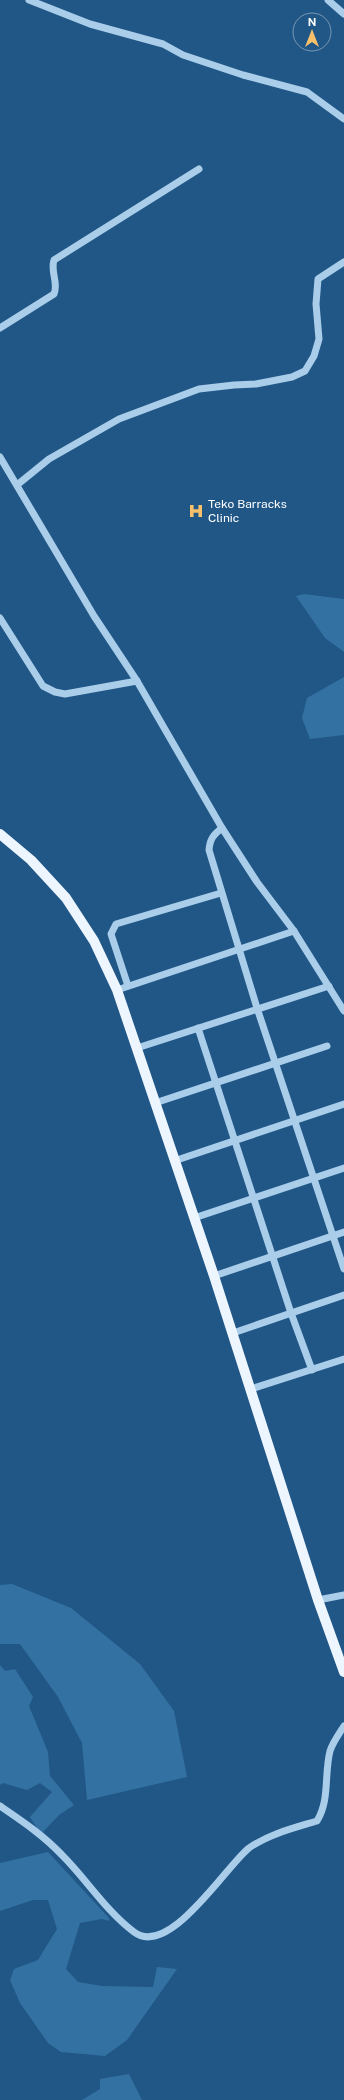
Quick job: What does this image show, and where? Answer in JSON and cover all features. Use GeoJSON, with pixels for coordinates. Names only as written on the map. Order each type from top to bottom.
{"type":"FeatureCollection","features":[{"type":"Feature","properties":{"kind":"main road"},"geometry":{"type":"LineString","coordinates":[[0,834],[31,860],[66,898],[94,941],[117,990],[214,1276],[318,1600],[344,1672]]}},
{"type":"Feature","properties":{"kind":"street"},"geometry":{"type":"LineString","coordinates":[[29,0],[90,24],[163,44],[183,55],[307,92],[344,119]]}},
{"type":"Feature","properties":{"kind":"street"},"geometry":{"type":"LineString","coordinates":[[328,0],[344,14]]}},
{"type":"Feature","properties":{"kind":"street"},"geometry":{"type":"LineString","coordinates":[[0,328],[54,294],[57,288],[52,266],[54,260],[199,169]]}},
{"type":"Feature","properties":{"kind":"street"},"geometry":{"type":"LineString","coordinates":[[17,485],[49,460],[118,419],[199,389],[234,384],[256,384],[292,377],[305,371],[314,356],[319,339],[316,304],[318,279],[344,262]]}},
{"type":"Feature","properties":{"kind":"street"},"geometry":{"type":"LineString","coordinates":[[0,457],[94,616],[137,681],[222,828],[258,882],[294,931],[344,1011]]}},
{"type":"Feature","properties":{"kind":"street"},"geometry":{"type":"LineString","coordinates":[[0,618],[43,686],[55,692],[66,694],[137,681]]}},
{"type":"Feature","properties":{"kind":"street"},"geometry":{"type":"LineString","coordinates":[[222,828],[213,835],[209,850],[257,1008],[315,1178],[344,1269]]}},
{"type":"Feature","properties":{"kind":"street"},"geometry":{"type":"LineString","coordinates":[[128,986],[111,934],[116,924],[221,893]]}},
{"type":"Feature","properties":{"kind":"street"},"geometry":{"type":"LineString","coordinates":[[117,990],[294,931]]}},
{"type":"Feature","properties":{"kind":"street"},"geometry":{"type":"LineString","coordinates":[[137,1048],[329,986]]}},
{"type":"Feature","properties":{"kind":"street"},"geometry":{"type":"LineString","coordinates":[[198,1028],[274,1256],[291,1314],[312,1370]]}},
{"type":"Feature","properties":{"kind":"street"},"geometry":{"type":"LineString","coordinates":[[155,1103],[327,1046]]}},
{"type":"Feature","properties":{"kind":"street"},"geometry":{"type":"LineString","coordinates":[[174,1161],[344,1104]]}},
{"type":"Feature","properties":{"kind":"street"},"geometry":{"type":"LineString","coordinates":[[194,1218],[344,1168]]}},
{"type":"Feature","properties":{"kind":"street"},"geometry":{"type":"LineString","coordinates":[[214,1276],[344,1232]]}},
{"type":"Feature","properties":{"kind":"street"},"geometry":{"type":"LineString","coordinates":[[232,1333],[344,1295]]}},
{"type":"Feature","properties":{"kind":"street"},"geometry":{"type":"LineString","coordinates":[[251,1389],[344,1359]]}},
{"type":"Feature","properties":{"kind":"street"},"geometry":{"type":"LineString","coordinates":[[318,1600],[344,1595]]}},
{"type":"Feature","properties":{"kind":"street"},"geometry":{"type":"LineString","coordinates":[[0,1806],[22,1820],[53,1846],[98,1897],[133,1932],[140,1937],[158,1936],[183,1919],[248,1850],[262,1840],[316,1821],[325,1803],[330,1750],[344,1726]]}},
{"type":"Feature","properties":{"kind":"shaded area"},"geometry":{"type":"Polygon","coordinates":[[[304,594],[344,599],[344,652],[325,638],[296,596],[304,594]]]}},
{"type":"Feature","properties":{"kind":"shaded area"},"geometry":{"type":"Polygon","coordinates":[[[344,677],[344,735],[310,739],[302,718],[307,698],[344,677]]]}},
{"type":"Feature","properties":{"kind":"shaded area"},"geometry":{"type":"Polygon","coordinates":[[[12,1584],[71,1608],[140,1664],[174,1711],[187,1777],[87,1800],[82,1743],[58,1697],[20,1644],[0,1644],[0,1585],[12,1584]]]}},
{"type":"Feature","properties":{"kind":"shaded area"},"geometry":{"type":"Polygon","coordinates":[[[0,1665],[5,1671],[15,1669],[33,1697],[29,1706],[48,1752],[50,1776],[74,1805],[59,1815],[41,1834],[30,1817],[52,1792],[40,1783],[27,1790],[3,1783],[0,1785],[0,1665]]]}},
{"type":"Feature","properties":{"kind":"shaded area"},"geometry":{"type":"Polygon","coordinates":[[[48,1852],[109,1918],[109,1921],[102,1919],[80,1923],[66,1969],[78,1982],[102,1986],[153,1987],[157,1967],[177,1969],[127,2040],[105,2056],[61,2052],[48,2043],[20,2003],[10,1980],[14,1969],[38,1960],[57,1929],[48,1900],[33,1900],[0,1911],[0,1863],[48,1852]]]}},
{"type":"Feature","properties":{"kind":"shaded area"},"geometry":{"type":"Polygon","coordinates":[[[129,2074],[142,2100],[82,2100],[100,2089],[100,2079],[129,2074]]]}},
{"type":"Feature","properties":{"kind":"place","name":"Teko Barracks Clinic"},"geometry":{"type":"Point","coordinates":[196,511]}}]}
